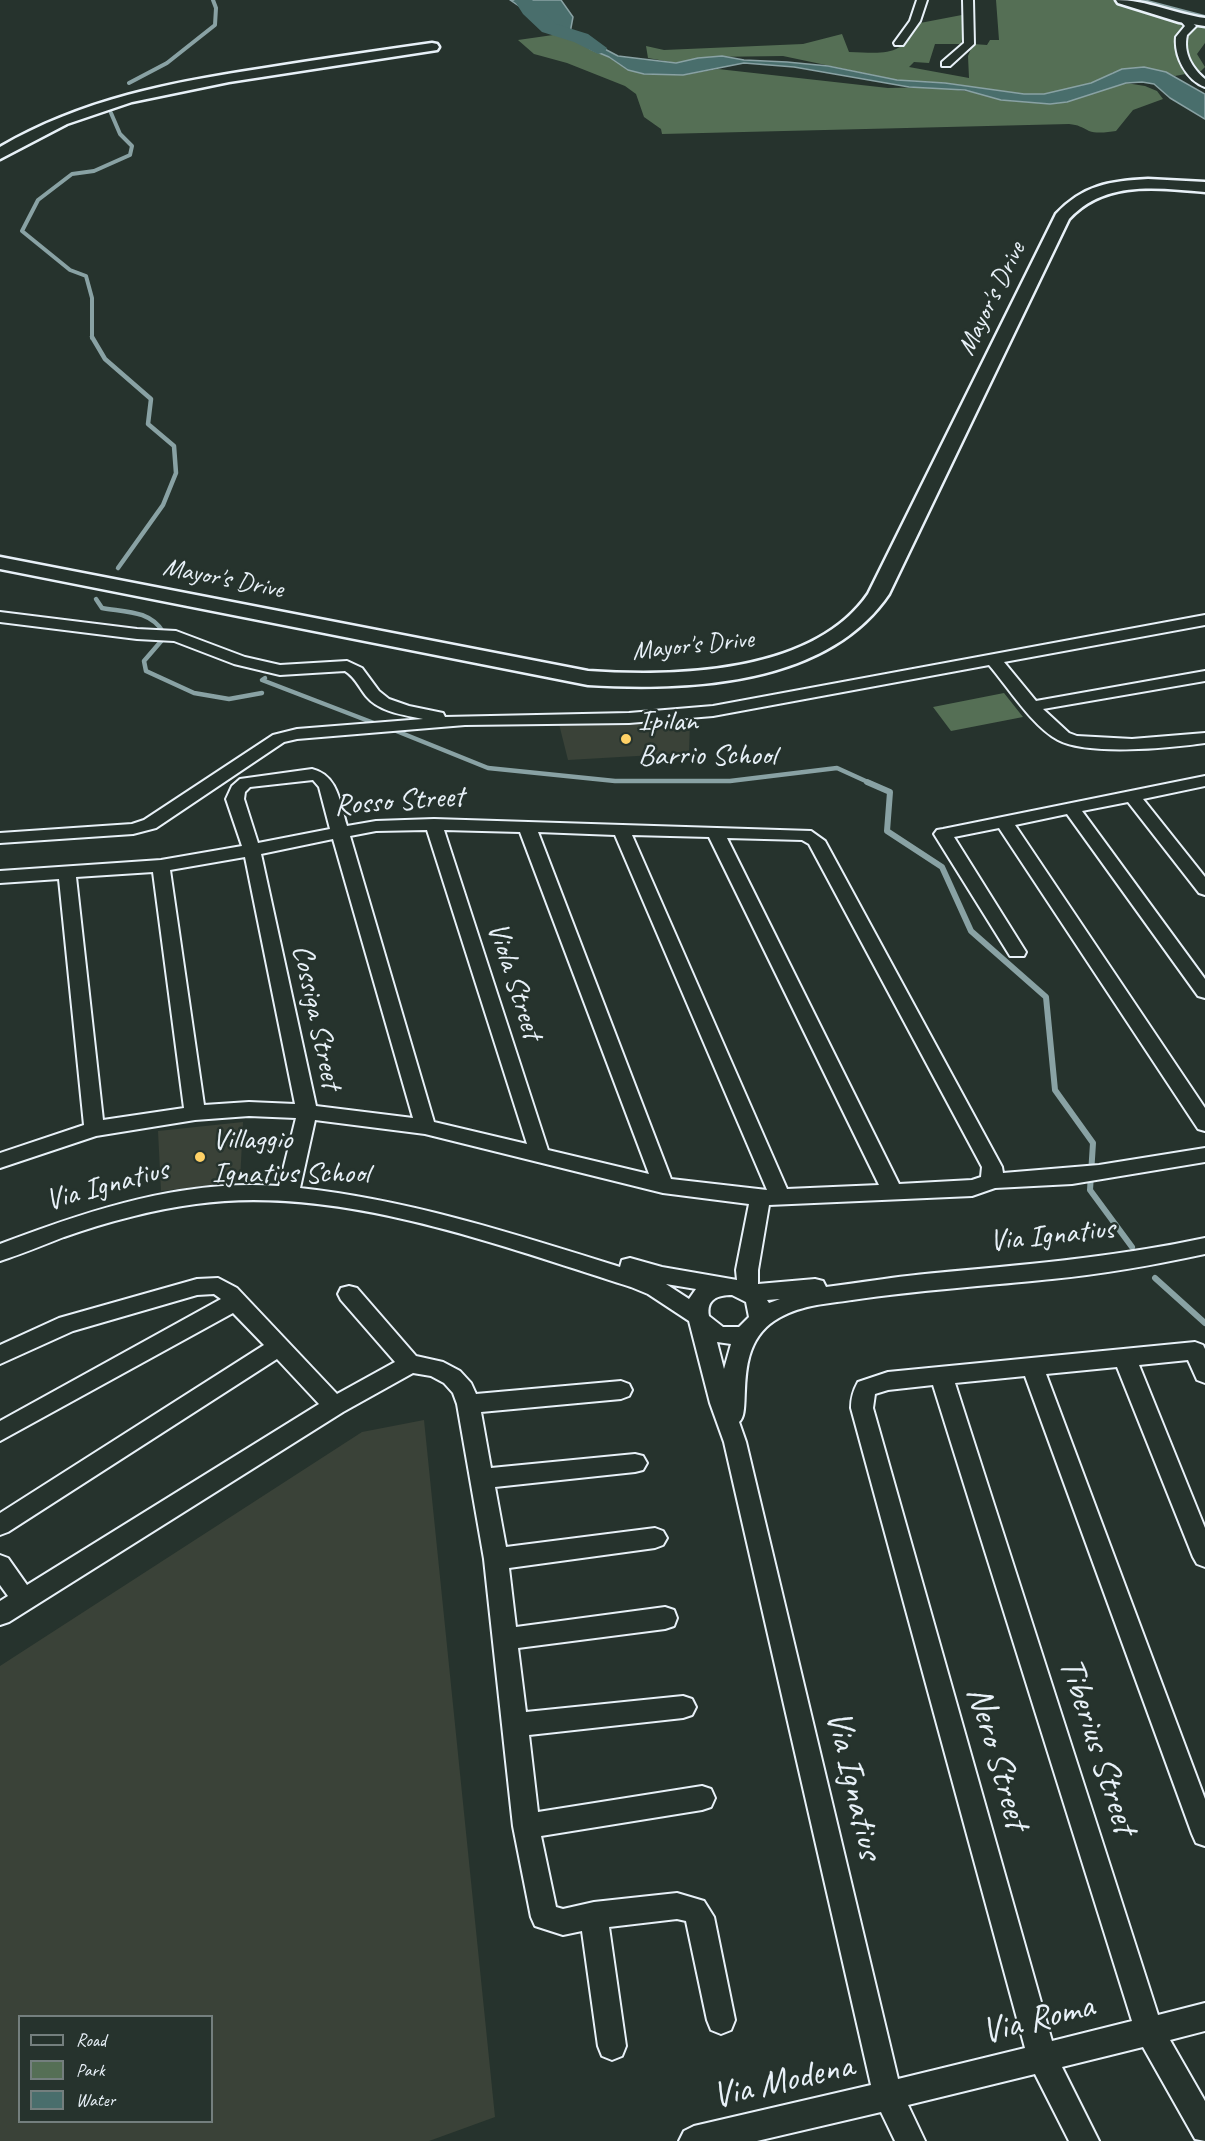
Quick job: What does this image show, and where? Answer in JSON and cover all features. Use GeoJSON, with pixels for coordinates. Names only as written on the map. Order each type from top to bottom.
{"type":"FeatureCollection","features":[{"type":"Feature","properties":{"kind":"street"},"geometry":{"type":"LineString","coordinates":[[898,43],[915,21],[922,0]]}},
{"type":"Feature","properties":{"kind":"street"},"geometry":{"type":"LineString","coordinates":[[946,64],[969,44],[968,0]]}},
{"type":"Feature","properties":{"kind":"street"},"geometry":{"type":"LineString","coordinates":[[1123,0],[1184,19],[1205,22]]}},
{"type":"Feature","properties":{"kind":"street"},"geometry":{"type":"LineString","coordinates":[[1184,19],[1191,26],[1182,34],[1181,40],[1185,63],[1199,81],[1205,84]]}},
{"type":"Feature","properties":{"kind":"street"},"geometry":{"type":"LineString","coordinates":[[0,143],[61,114],[137,88],[191,78],[430,45],[195,82],[148,92],[73,116],[32,135],[0,154]]}},
{"type":"Feature","properties":{"kind":"street","name":"Mayor's Drive"},"geometry":{"type":"LineString","coordinates":[[0,563],[588,678],[669,681],[719,676],[770,664],[819,645],[840,632],[874,601],[899,554],[1062,216],[1071,205],[1085,196],[1123,186],[1205,187]]}},
{"type":"Feature","properties":{"kind":"street"},"geometry":{"type":"LineString","coordinates":[[0,617],[137,634],[176,636],[240,661],[279,670],[347,666],[355,670],[374,694],[387,704],[465,720]]}},
{"type":"Feature","properties":{"kind":"street"},"geometry":{"type":"LineString","coordinates":[[0,838],[133,829],[150,824],[279,738],[297,734],[465,720],[629,718],[713,711],[1205,620]]}},
{"type":"Feature","properties":{"kind":"street"},"geometry":{"type":"LineString","coordinates":[[992,658],[1064,737],[1073,741],[1105,744],[1205,738]]}},
{"type":"Feature","properties":{"kind":"street"},"geometry":{"type":"LineString","coordinates":[[1034,706],[1205,676]]}},
{"type":"Feature","properties":{"kind":"street","name":"Cossiga Street"},"geometry":{"type":"LineString","coordinates":[[288,1194],[308,1112],[252,850],[235,794],[240,786],[256,780],[300,774],[319,776],[327,787],[341,832]]}},
{"type":"Feature","properties":{"kind":"street"},"geometry":{"type":"LineString","coordinates":[[1017,952],[943,834],[1132,796],[1202,785]]}},
{"type":"Feature","properties":{"kind":"street"},"geometry":{"type":"LineString","coordinates":[[1132,796],[1205,889]]}},
{"type":"Feature","properties":{"kind":"street"},"geometry":{"type":"LineString","coordinates":[[1071,808],[1205,992]]}},
{"type":"Feature","properties":{"kind":"street"},"geometry":{"type":"LineString","coordinates":[[1004,822],[1205,1124]]}},
{"type":"Feature","properties":{"kind":"street","name":"Rosso Street"},"geometry":{"type":"LineString","coordinates":[[0,877],[161,866],[376,826],[434,824],[805,835],[816,842],[992,1167],[994,1175],[991,1181]]}},
{"type":"Feature","properties":{"kind":"street","name":"Viola Street"},"geometry":{"type":"LineString","coordinates":[[434,824],[540,1155]]}},
{"type":"Feature","properties":{"kind":"street"},"geometry":{"type":"LineString","coordinates":[[527,827],[663,1185]]}},
{"type":"Feature","properties":{"kind":"street"},"geometry":{"type":"LineString","coordinates":[[621,829],[781,1198]]}},
{"type":"Feature","properties":{"kind":"street"},"geometry":{"type":"LineString","coordinates":[[341,832],[425,1127]]}},
{"type":"Feature","properties":{"kind":"street"},"geometry":{"type":"LineString","coordinates":[[716,832],[893,1192]]}},
{"type":"Feature","properties":{"kind":"street"},"geometry":{"type":"LineString","coordinates":[[161,866],[195,1113]]}},
{"type":"Feature","properties":{"kind":"street"},"geometry":{"type":"LineString","coordinates":[[67,873],[94,1129]]}},
{"type":"Feature","properties":{"kind":"street"},"geometry":{"type":"LineString","coordinates":[[0,1161],[94,1129],[195,1113],[249,1109],[308,1112],[425,1127],[663,1185],[760,1198],[972,1188],[985,1186],[991,1181],[1036,1181],[1109,1173],[1205,1155]]}},
{"type":"Feature","properties":{"kind":"street","name":"Via Ignatius"},"geometry":{"type":"LineString","coordinates":[[0,1253],[84,1221],[125,1209],[229,1193],[288,1194],[353,1203],[452,1223],[516,1242],[656,1288],[699,1319],[735,1442],[888,2096],[910,2141]]}},
{"type":"Feature","properties":{"kind":"street"},"geometry":{"type":"LineString","coordinates":[[740,1285],[760,1198]]}},
{"type":"Feature","properties":{"kind":"street","name":"Via Ignatius"},"geometry":{"type":"LineString","coordinates":[[516,1242],[612,1260],[662,1275],[740,1285],[905,1284]]}},
{"type":"Feature","properties":{"kind":"street","name":"Via Ignatius"},"geometry":{"type":"LineString","coordinates":[[735,1442],[732,1372],[738,1351],[754,1325],[797,1300],[905,1284],[1119,1263],[1205,1246]]}},
{"type":"Feature","properties":{"kind":"street"},"geometry":{"type":"LineString","coordinates":[[740,1285],[760,1305],[754,1325],[728,1336],[717,1334],[699,1319],[697,1307],[706,1293],[740,1285]]}},
{"type":"Feature","properties":{"kind":"street"},"geometry":{"type":"LineString","coordinates":[[0,1355],[67,1324],[197,1287],[218,1286],[236,1301],[335,1406]]}},
{"type":"Feature","properties":{"kind":"street"},"geometry":{"type":"LineString","coordinates":[[349,1294],[410,1364]]}},
{"type":"Feature","properties":{"kind":"street"},"geometry":{"type":"LineString","coordinates":[[0,1432],[236,1301]]}},
{"type":"Feature","properties":{"kind":"street"},"geometry":{"type":"LineString","coordinates":[[0,1525],[279,1346]]}},
{"type":"Feature","properties":{"kind":"street"},"geometry":{"type":"LineString","coordinates":[[941,1376],[1195,1351],[1205,1374]]}},
{"type":"Feature","properties":{"kind":"street"},"geometry":{"type":"LineString","coordinates":[[1125,1359],[1205,1557]]}},
{"type":"Feature","properties":{"kind":"street"},"geometry":{"type":"LineString","coordinates":[[0,1614],[335,1406],[410,1364],[435,1368],[452,1377],[463,1389],[468,1404],[496,1559],[526,1826],[545,1917],[563,1922],[594,1915],[677,1906],[694,1910],[700,1917],[721,2020]]}},
{"type":"Feature","properties":{"kind":"street"},"geometry":{"type":"LineString","coordinates":[[1033,1368],[1205,1834]]}},
{"type":"Feature","properties":{"kind":"street","name":"Nero Street"},"geometry":{"type":"LineString","coordinates":[[941,1376],[888,1381],[866,1388],[861,1398],[862,1408],[1042,2057],[1084,2141]]}},
{"type":"Feature","properties":{"kind":"street","name":"Tiberius Street"},"geometry":{"type":"LineString","coordinates":[[941,1376],[1149,2030],[1205,2129]]}},
{"type":"Feature","properties":{"kind":"street"},"geometry":{"type":"LineString","coordinates":[[468,1404],[621,1390]]}},
{"type":"Feature","properties":{"kind":"street"},"geometry":{"type":"LineString","coordinates":[[482,1479],[635,1463]]}},
{"type":"Feature","properties":{"kind":"street"},"geometry":{"type":"LineString","coordinates":[[496,1559],[655,1538]]}},
{"type":"Feature","properties":{"kind":"street"},"geometry":{"type":"LineString","coordinates":[[0,1565],[23,1599]]}},
{"type":"Feature","properties":{"kind":"street"},"geometry":{"type":"LineString","coordinates":[[504,1639],[665,1618]]}},
{"type":"Feature","properties":{"kind":"street"},"geometry":{"type":"LineString","coordinates":[[514,1725],[683,1707]]}},
{"type":"Feature","properties":{"kind":"street"},"geometry":{"type":"LineString","coordinates":[[526,1826],[702,1798]]}},
{"type":"Feature","properties":{"kind":"street"},"geometry":{"type":"LineString","coordinates":[[594,1915],[612,2046]]}},
{"type":"Feature","properties":{"kind":"street","name":"Via Roma"},"geometry":{"type":"LineString","coordinates":[[888,2096],[1205,2017]]}},
{"type":"Feature","properties":{"kind":"street","name":"Via Modena"},"geometry":{"type":"LineString","coordinates":[[702,2140],[888,2096]]}},
{"type":"Feature","properties":{"kind":"shaded area","name":"Ipilan Barrio School"},"geometry":{"type":"Polygon","coordinates":[[[619,720],[690,722],[689,753],[568,760],[559,724],[619,720]]]}},
{"type":"Feature","properties":{"kind":"shaded area","name":"Villaggio Ignatius School"},"geometry":{"type":"Polygon","coordinates":[[[243,1122],[240,1182],[161,1191],[158,1131],[243,1122]]]}},
{"type":"Feature","properties":{"kind":"shaded area"},"geometry":{"type":"Polygon","coordinates":[[[424,1420],[495,2117],[429,2141],[0,2141],[0,1666],[362,1432],[424,1420]]]}},
{"type":"Feature","properties":{"kind":"green space"},"geometry":{"type":"Polygon","coordinates":[[[996,0],[1115,0],[1205,24],[1205,43],[1197,54],[1205,67],[1201,71],[1175,76],[1166,72],[1113,72],[1106,78],[1091,83],[1044,94],[1024,94],[945,83],[897,80],[783,56],[709,57],[676,63],[648,58],[646,46],[664,50],[803,44],[842,34],[849,52],[872,53],[898,48],[906,42],[920,23],[967,14],[961,44],[935,44],[929,63],[914,62],[909,67],[969,78],[968,56],[973,44],[987,45],[990,40],[999,40],[996,0]]]}},
{"type":"Feature","properties":{"kind":"green space"},"geometry":{"type":"Polygon","coordinates":[[[560,34],[579,39],[590,49],[609,57],[628,70],[644,74],[683,75],[718,69],[888,88],[937,87],[979,93],[1001,100],[1050,104],[1067,102],[1126,83],[1145,86],[1157,91],[1163,99],[1133,110],[1116,131],[1102,132],[1092,132],[1069,124],[662,134],[661,129],[644,117],[636,94],[625,86],[567,63],[534,54],[518,40],[560,34]]]}},
{"type":"Feature","properties":{"kind":"green space"},"geometry":{"type":"Polygon","coordinates":[[[1004,693],[1023,717],[951,731],[933,707],[1004,693]]]}},
{"type":"Feature","properties":{"kind":"water"},"geometry":{"type":"Polygon","coordinates":[[[510,0],[561,0],[573,17],[570,33],[618,56],[676,63],[722,56],[744,60],[828,66],[897,80],[945,83],[1024,94],[1044,94],[1091,83],[1122,69],[1144,67],[1166,72],[1205,94],[1205,119],[1170,98],[1154,84],[1142,82],[1126,83],[1067,102],[1050,104],[1001,100],[965,90],[909,87],[794,67],[744,63],[683,75],[644,74],[628,70],[609,57],[590,49],[579,39],[560,34],[510,0]]]}},
{"type":"Feature","properties":{"kind":"waterway"},"geometry":{"type":"LineString","coordinates":[[129,83],[167,63],[215,25],[216,8],[213,0]]}},
{"type":"Feature","properties":{"kind":"waterway"},"geometry":{"type":"LineString","coordinates":[[523,0],[529,10],[549,28],[581,38],[598,48]]}},
{"type":"Feature","properties":{"kind":"waterway"},"geometry":{"type":"LineString","coordinates":[[1140,0],[1205,17]]}},
{"type":"Feature","properties":{"kind":"waterway"},"geometry":{"type":"LineString","coordinates":[[92,337],[92,298],[86,276],[70,270],[22,231],[38,200],[72,174],[94,171],[130,155],[132,146],[120,134],[111,113]]}},
{"type":"Feature","properties":{"kind":"waterway"},"geometry":{"type":"LineString","coordinates":[[92,337],[105,359],[151,399],[148,424],[174,446],[176,473],[163,505],[118,568]]}},
{"type":"Feature","properties":{"kind":"waterway"},"geometry":{"type":"LineString","coordinates":[[96,599],[102,608],[144,616],[158,625],[163,632]]}},
{"type":"Feature","properties":{"kind":"waterway"},"geometry":{"type":"LineString","coordinates":[[163,639],[144,661],[146,671],[194,693],[229,699],[262,693]]}},
{"type":"Feature","properties":{"kind":"waterway"},"geometry":{"type":"LineString","coordinates":[[265,678],[262,680],[379,725]]}},
{"type":"Feature","properties":{"kind":"waterway"},"geometry":{"type":"LineString","coordinates":[[389,728],[488,768],[615,781],[730,781],[837,768],[870,783]]}},
{"type":"Feature","properties":{"kind":"waterway"},"geometry":{"type":"LineString","coordinates":[[867,782],[890,792],[887,831],[942,867],[971,931],[1046,997],[1055,1090],[1093,1143],[1090,1190],[1132,1247]]}},
{"type":"Feature","properties":{"kind":"waterway"},"geometry":{"type":"LineString","coordinates":[[1155,1278],[1205,1323]]}},
{"type":"Feature","properties":{"kind":"place","name":"Ipilan Barrio School"},"geometry":{"type":"Point","coordinates":[626,739]}},
{"type":"Feature","properties":{"kind":"place","name":"Villaggio Ignatius School"},"geometry":{"type":"Point","coordinates":[200,1157]}}]}
